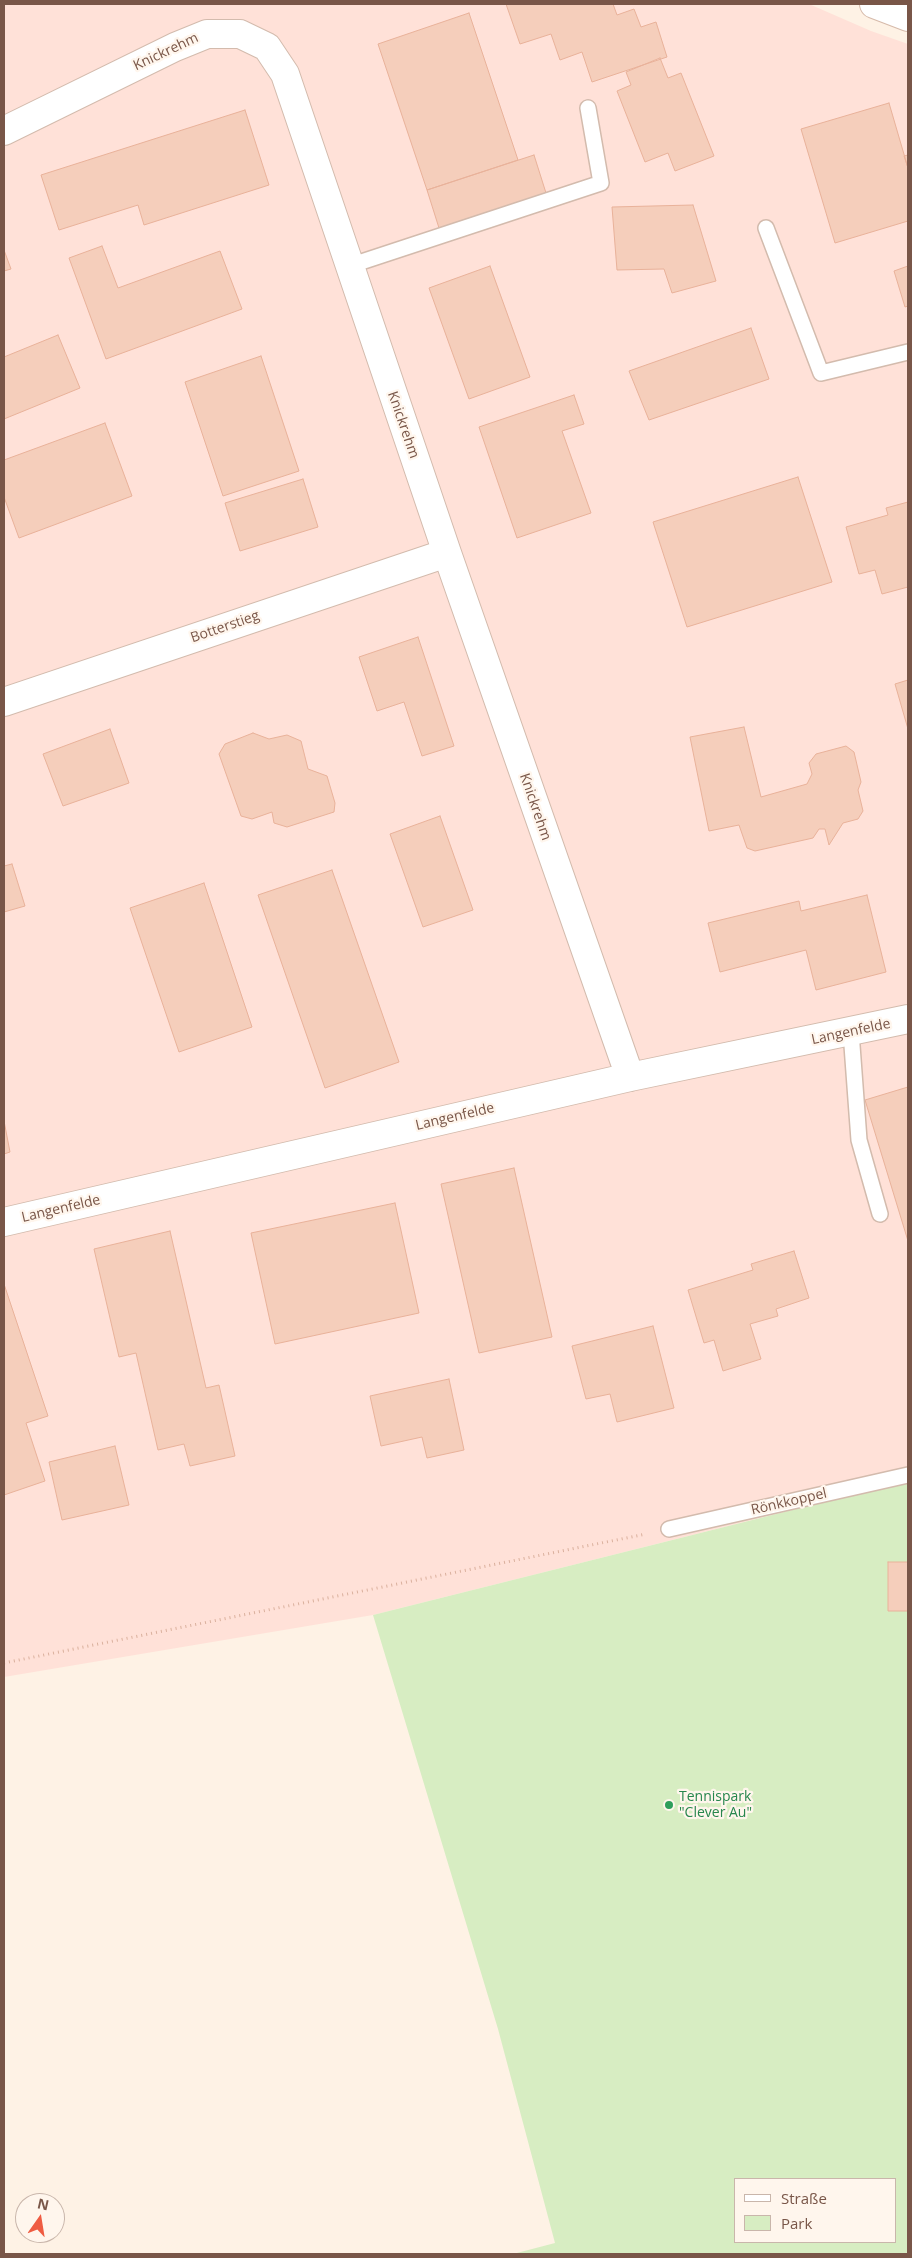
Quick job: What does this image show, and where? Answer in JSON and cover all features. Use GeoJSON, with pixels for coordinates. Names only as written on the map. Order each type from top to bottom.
{"type":"FeatureCollection","features":[{"type":"Feature","properties":{"kind":"street"},"geometry":{"type":"LineString","coordinates":[[874,4],[908,17]]}},
{"type":"Feature","properties":{"kind":"street","name":"Knickrehm"},"geometry":{"type":"LineString","coordinates":[[4,130],[175,47],[207,34],[240,34],[267,47],[285,74],[447,553],[630,1077]]}},
{"type":"Feature","properties":{"kind":"street","name":"Botterstieg"},"geometry":{"type":"LineString","coordinates":[[4,702],[447,553]]}},
{"type":"Feature","properties":{"kind":"street","name":"Langenfelde"},"geometry":{"type":"LineString","coordinates":[[4,1222],[630,1077],[908,1019]]}},
{"type":"Feature","properties":{"kind":"lane"},"geometry":{"type":"LineString","coordinates":[[349,266],[601,183],[588,108]]}},
{"type":"Feature","properties":{"kind":"lane"},"geometry":{"type":"LineString","coordinates":[[766,228],[821,373],[908,352]]}},
{"type":"Feature","properties":{"kind":"lane"},"geometry":{"type":"LineString","coordinates":[[851,1032],[859,1140],[880,1214]]}},
{"type":"Feature","properties":{"kind":"lane","name":"Rönkkoppel"},"geometry":{"type":"LineString","coordinates":[[669,1529],[908,1475]]}},
{"type":"Feature","properties":{"kind":"path"},"geometry":{"type":"LineString","coordinates":[[4,1663],[669,1529]]}},
{"type":"Feature","properties":{"kind":"shaded area"},"geometry":{"type":"Polygon","coordinates":[[[4,4],[809,4],[871,31],[908,44],[908,1481],[373,1615],[4,1677],[4,4]]]}},
{"type":"Feature","properties":{"kind":"green space","name":"Tennispark \"Clever Au\""},"geometry":{"type":"Polygon","coordinates":[[[908,1481],[908,2254],[513,2254],[555,2243],[498,2029],[373,1615],[908,1481]]]}},
{"type":"Feature","properties":{"kind":"building"},"geometry":{"type":"Polygon","coordinates":[[[506,4],[613,4],[617,15],[634,9],[641,27],[656,22],[667,57],[592,82],[582,52],[560,60],[551,34],[520,44],[506,4]]]}},
{"type":"Feature","properties":{"kind":"building"},"geometry":{"type":"Polygon","coordinates":[[[469,13],[518,160],[427,190],[378,44],[469,13]]]}},
{"type":"Feature","properties":{"kind":"building"},"geometry":{"type":"Polygon","coordinates":[[[660,58],[668,78],[681,73],[714,156],[675,171],[668,153],[645,162],[617,91],[631,85],[626,72],[660,58]]]}},
{"type":"Feature","properties":{"kind":"building"},"geometry":{"type":"Polygon","coordinates":[[[889,103],[908,168],[908,221],[835,243],[801,129],[889,103]]]}},
{"type":"Feature","properties":{"kind":"building"},"geometry":{"type":"Polygon","coordinates":[[[245,110],[269,185],[144,225],[138,205],[59,230],[41,175],[245,110]]]}},
{"type":"Feature","properties":{"kind":"building"},"geometry":{"type":"Polygon","coordinates":[[[534,155],[546,193],[439,228],[427,190],[534,155]]]}},
{"type":"Feature","properties":{"kind":"building"},"geometry":{"type":"Polygon","coordinates":[[[908,155],[908,168],[904,156],[908,155]]]}},
{"type":"Feature","properties":{"kind":"building"},"geometry":{"type":"Polygon","coordinates":[[[693,205],[716,281],[672,293],[664,269],[617,270],[612,207],[693,205]]]}},
{"type":"Feature","properties":{"kind":"building"},"geometry":{"type":"Polygon","coordinates":[[[102,246],[118,288],[220,251],[242,309],[106,359],[69,258],[102,246]]]}},
{"type":"Feature","properties":{"kind":"building"},"geometry":{"type":"Polygon","coordinates":[[[4,250],[11,269],[4,271],[4,250]]]}},
{"type":"Feature","properties":{"kind":"building"},"geometry":{"type":"Polygon","coordinates":[[[490,266],[530,377],[469,399],[429,288],[490,266]]]}},
{"type":"Feature","properties":{"kind":"building"},"geometry":{"type":"Polygon","coordinates":[[[908,266],[908,306],[905,307],[894,271],[908,266]]]}},
{"type":"Feature","properties":{"kind":"building"},"geometry":{"type":"Polygon","coordinates":[[[751,328],[769,379],[649,420],[629,371],[751,328]]]}},
{"type":"Feature","properties":{"kind":"building"},"geometry":{"type":"Polygon","coordinates":[[[58,335],[80,388],[4,419],[4,357],[58,335]]]}},
{"type":"Feature","properties":{"kind":"building"},"geometry":{"type":"Polygon","coordinates":[[[261,356],[299,471],[223,496],[185,382],[261,356]]]}},
{"type":"Feature","properties":{"kind":"building"},"geometry":{"type":"Polygon","coordinates":[[[574,395],[584,424],[562,431],[591,513],[517,538],[479,427],[574,395]]]}},
{"type":"Feature","properties":{"kind":"building"},"geometry":{"type":"Polygon","coordinates":[[[105,423],[132,496],[19,538],[4,497],[4,460],[105,423]]]}},
{"type":"Feature","properties":{"kind":"building"},"geometry":{"type":"Polygon","coordinates":[[[798,477],[832,582],[687,627],[653,522],[798,477]]]}},
{"type":"Feature","properties":{"kind":"building"},"geometry":{"type":"Polygon","coordinates":[[[303,479],[318,527],[240,551],[225,503],[303,479]]]}},
{"type":"Feature","properties":{"kind":"building"},"geometry":{"type":"Polygon","coordinates":[[[908,502],[908,587],[882,594],[875,570],[859,574],[846,527],[888,515],[886,508],[908,502]]]}},
{"type":"Feature","properties":{"kind":"building"},"geometry":{"type":"Polygon","coordinates":[[[418,637],[454,746],[422,756],[404,702],[377,711],[359,657],[418,637]]]}},
{"type":"Feature","properties":{"kind":"building"},"geometry":{"type":"Polygon","coordinates":[[[908,680],[908,729],[895,684],[908,680]]]}},
{"type":"Feature","properties":{"kind":"building"},"geometry":{"type":"Polygon","coordinates":[[[744,727],[761,797],[807,784],[812,774],[809,763],[816,754],[846,746],[854,752],[861,782],[858,790],[863,811],[858,819],[843,823],[829,845],[825,829],[819,829],[813,838],[755,851],[747,848],[739,825],[709,831],[690,737],[744,727]]]}},
{"type":"Feature","properties":{"kind":"building"},"geometry":{"type":"Polygon","coordinates":[[[110,729],[129,783],[63,806],[43,754],[110,729]]]}},
{"type":"Feature","properties":{"kind":"building"},"geometry":{"type":"Polygon","coordinates":[[[253,733],[269,739],[287,735],[301,741],[308,769],[327,776],[335,803],[334,812],[287,827],[274,823],[272,812],[252,819],[241,816],[219,754],[225,744],[253,733]]]}},
{"type":"Feature","properties":{"kind":"building"},"geometry":{"type":"Polygon","coordinates":[[[440,816],[473,910],[423,927],[390,834],[440,816]]]}},
{"type":"Feature","properties":{"kind":"building"},"geometry":{"type":"Polygon","coordinates":[[[12,864],[25,906],[4,912],[4,866],[12,864]]]}},
{"type":"Feature","properties":{"kind":"building"},"geometry":{"type":"Polygon","coordinates":[[[332,870],[399,1062],[325,1088],[258,895],[332,870]]]}},
{"type":"Feature","properties":{"kind":"building"},"geometry":{"type":"Polygon","coordinates":[[[204,883],[252,1027],[179,1052],[130,908],[204,883]]]}},
{"type":"Feature","properties":{"kind":"building"},"geometry":{"type":"Polygon","coordinates":[[[867,895],[886,972],[816,990],[806,950],[720,972],[708,923],[799,901],[801,911],[867,895]]]}},
{"type":"Feature","properties":{"kind":"building"},"geometry":{"type":"Polygon","coordinates":[[[908,1087],[908,1241],[865,1100],[908,1087]]]}},
{"type":"Feature","properties":{"kind":"building"},"geometry":{"type":"Polygon","coordinates":[[[4,1121],[10,1152],[4,1154],[4,1121]]]}},
{"type":"Feature","properties":{"kind":"building"},"geometry":{"type":"Polygon","coordinates":[[[514,1168],[552,1337],[479,1353],[441,1184],[514,1168]]]}},
{"type":"Feature","properties":{"kind":"building"},"geometry":{"type":"Polygon","coordinates":[[[395,1203],[419,1313],[275,1344],[251,1233],[395,1203]]]}},
{"type":"Feature","properties":{"kind":"building"},"geometry":{"type":"Polygon","coordinates":[[[170,1231],[206,1388],[219,1385],[235,1456],[190,1466],[184,1444],[158,1450],[136,1353],[119,1357],[94,1249],[170,1231]]]}},
{"type":"Feature","properties":{"kind":"building"},"geometry":{"type":"Polygon","coordinates":[[[794,1251],[809,1298],[776,1309],[778,1316],[750,1324],[761,1359],[723,1371],[714,1340],[704,1343],[688,1290],[753,1270],[751,1264],[794,1251]]]}},
{"type":"Feature","properties":{"kind":"building"},"geometry":{"type":"Polygon","coordinates":[[[4,1284],[48,1416],[26,1423],[45,1481],[4,1495],[4,1284]]]}},
{"type":"Feature","properties":{"kind":"building"},"geometry":{"type":"Polygon","coordinates":[[[653,1326],[674,1408],[617,1422],[610,1394],[586,1399],[572,1346],[653,1326]]]}},
{"type":"Feature","properties":{"kind":"building"},"geometry":{"type":"Polygon","coordinates":[[[449,1379],[464,1450],[427,1458],[422,1437],[381,1446],[370,1396],[449,1379]]]}},
{"type":"Feature","properties":{"kind":"building"},"geometry":{"type":"Polygon","coordinates":[[[115,1446],[129,1505],[62,1520],[49,1462],[115,1446]]]}},
{"type":"Feature","properties":{"kind":"building"},"geometry":{"type":"Polygon","coordinates":[[[888,1562],[908,1562],[908,1611],[888,1611],[888,1562]]]}},
{"type":"Feature","properties":{"kind":"place","name":"Tennispark \"Clever Au\""},"geometry":{"type":"Point","coordinates":[669,1805]}}]}
